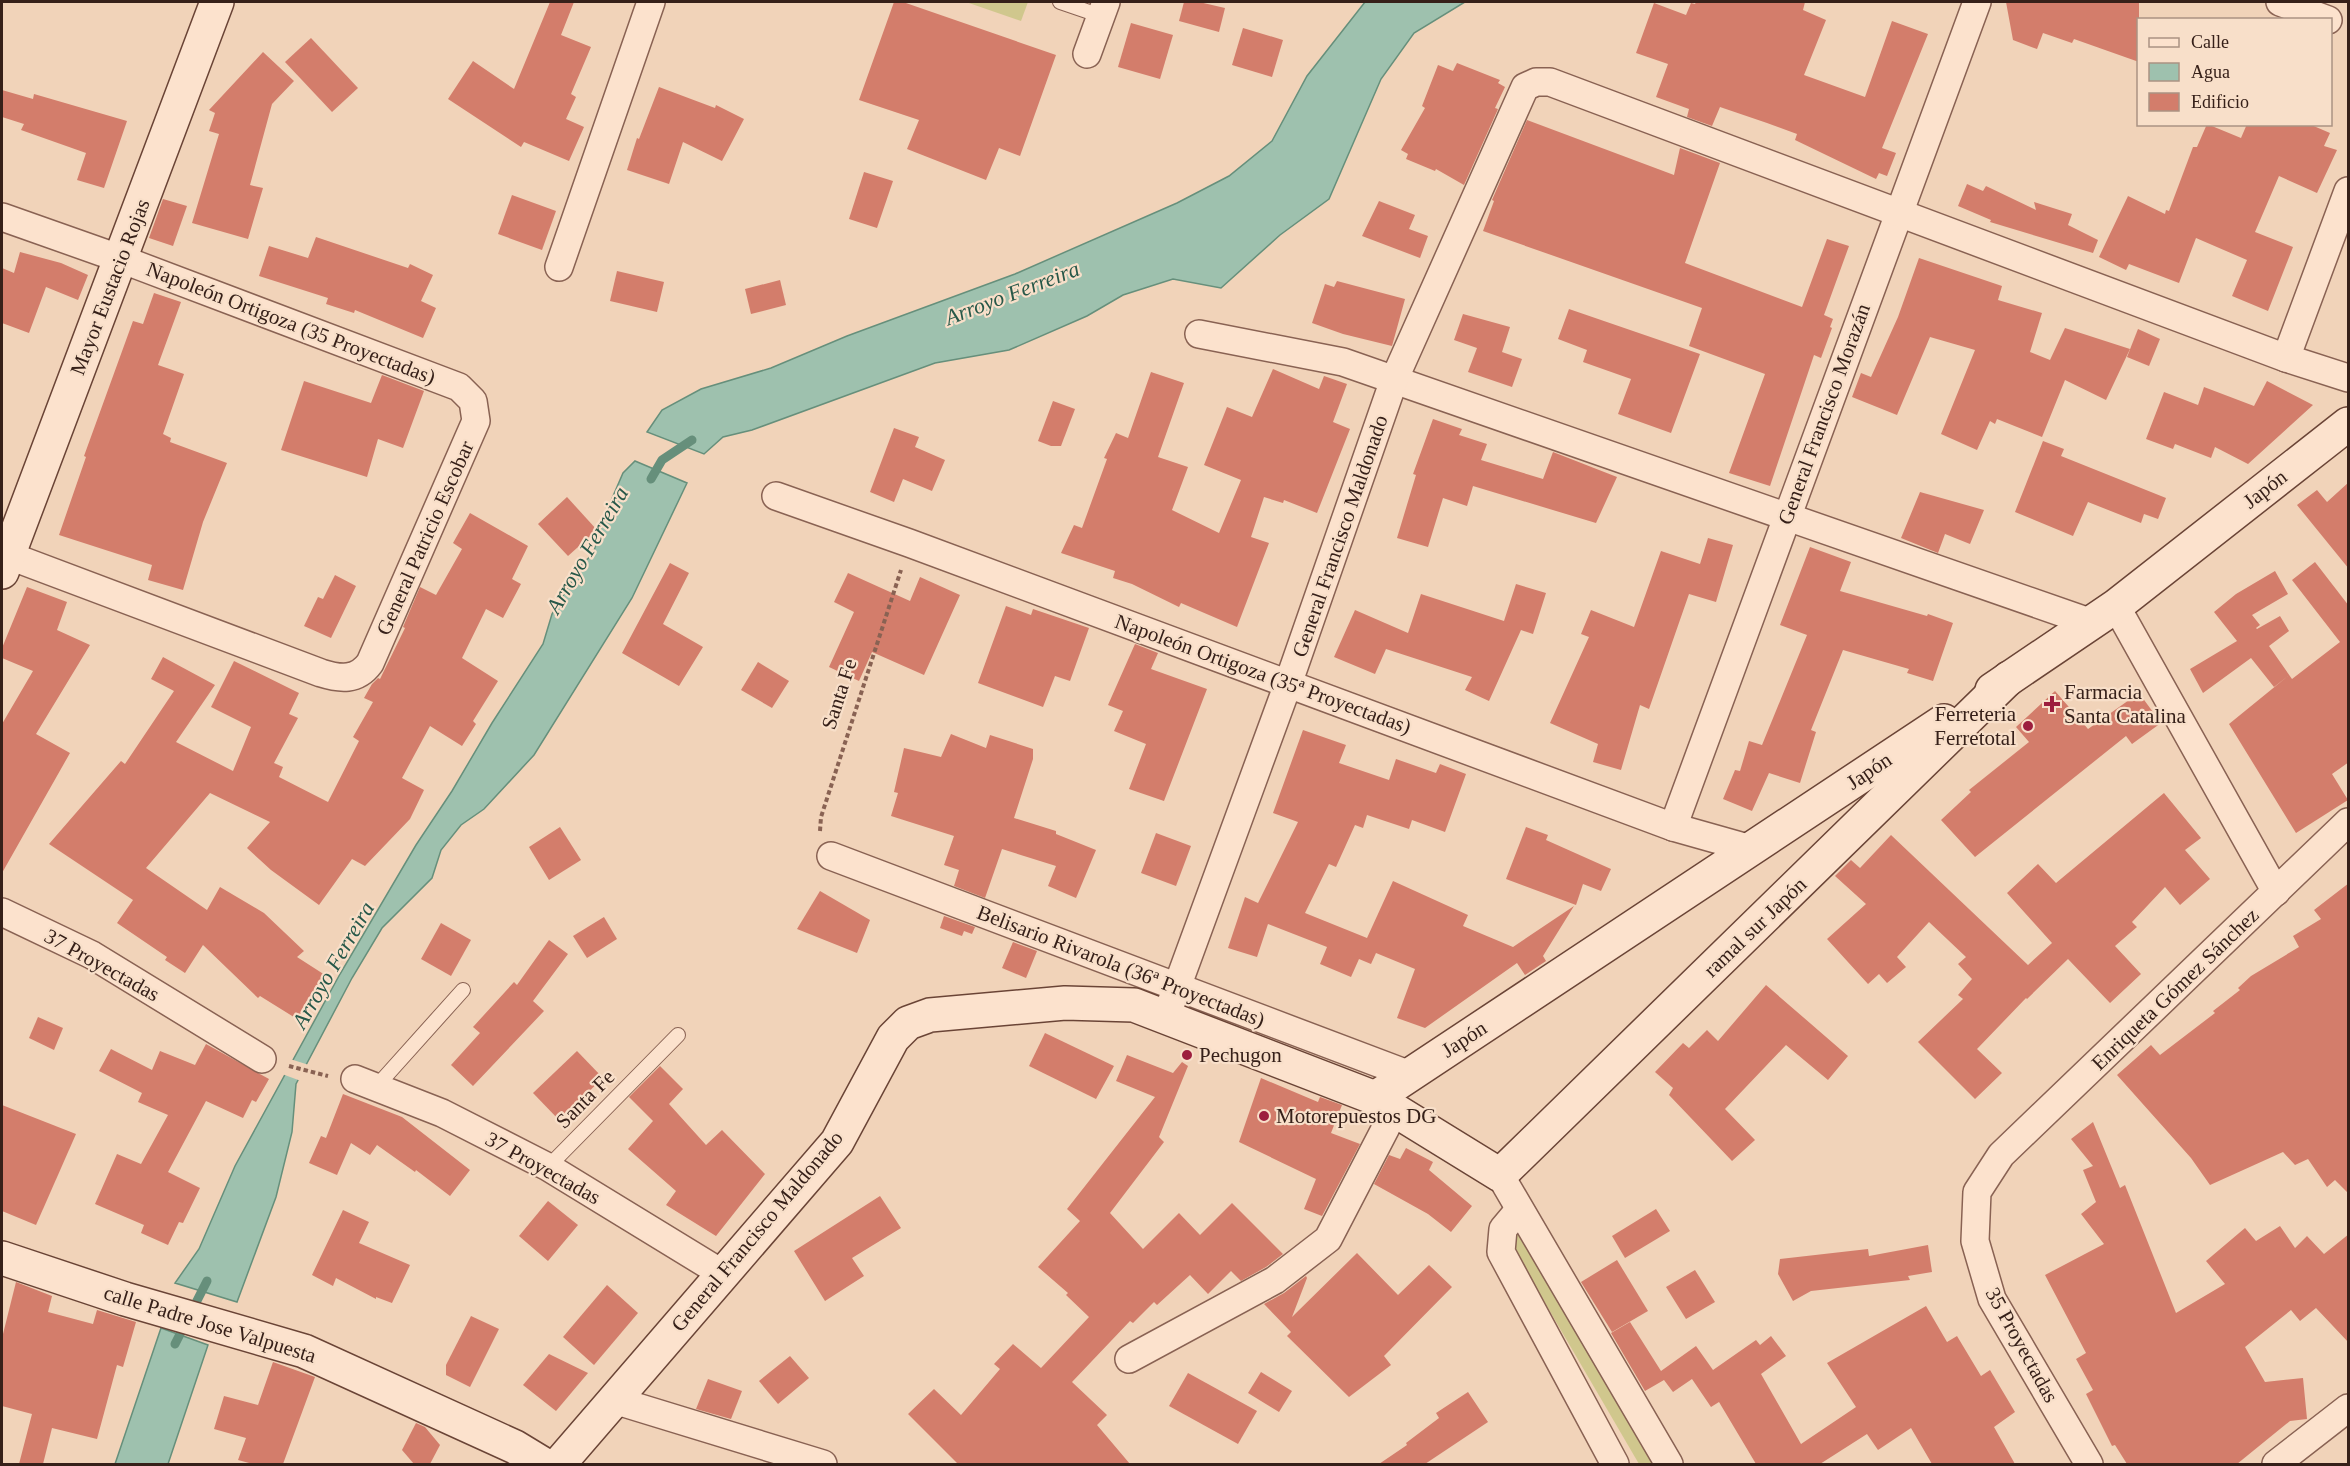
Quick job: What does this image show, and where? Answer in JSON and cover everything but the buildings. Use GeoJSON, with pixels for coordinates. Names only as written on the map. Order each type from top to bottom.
{"type":"FeatureCollection","features":[{"type":"Feature","properties":{"kind":"street","name":"Mayor Eustacio Rojas"},"geometry":{"type":"LineString","coordinates":[[4,560],[121,259],[217,2]]}},
{"type":"Feature","properties":{"kind":"street"},"geometry":{"type":"LineString","coordinates":[[559,267],[651,2]]}},
{"type":"Feature","properties":{"kind":"street","name":"General Francisco Morazán"},"geometry":{"type":"LineString","coordinates":[[1672,827],[1977,2]]}},
{"type":"Feature","properties":{"kind":"street"},"geometry":{"type":"LineString","coordinates":[[2280,2],[2324,18]]}},
{"type":"Feature","properties":{"kind":"street"},"geometry":{"type":"LineString","coordinates":[[1087,54],[1103,9]]}},
{"type":"Feature","properties":{"kind":"street"},"geometry":{"type":"LineString","coordinates":[[2332,21],[2349,27]]}},
{"type":"Feature","properties":{"kind":"street","name":"General Francisco Maldonado"},"geometry":{"type":"LineString","coordinates":[[1171,1002],[1288,684],[1394,380],[1525,87],[1536,82],[1550,82],[1899,213]]}},
{"type":"Feature","properties":{"kind":"street"},"geometry":{"type":"LineString","coordinates":[[2286,358],[2349,191]]}},
{"type":"Feature","properties":{"kind":"street"},"geometry":{"type":"LineString","coordinates":[[1899,213],[2286,358],[2349,378]]}},
{"type":"Feature","properties":{"kind":"street","name":"Napoleón Ortigoza (35 Proyectadas)"},"geometry":{"type":"LineString","coordinates":[[2,217],[121,259],[459,387],[473,401]]}},
{"type":"Feature","properties":{"kind":"street"},"geometry":{"type":"LineString","coordinates":[[1200,334],[1343,362],[1786,516],[2104,614],[2276,892]]}},
{"type":"Feature","properties":{"kind":"street","name":"General Patricio Escobar"},"geometry":{"type":"LineString","coordinates":[[4,560],[336,678],[363,673],[370,663],[476,421],[473,401]]}},
{"type":"Feature","properties":{"kind":"street","name":"Japón"},"geometry":{"type":"LineString","coordinates":[[1129,1359],[1275,1280],[1328,1239],[1385,1104],[1410,1075],[2104,614],[2349,424]]}},
{"type":"Feature","properties":{"kind":"street","name":"Napoleón Ortigoza (35ª Proyectadas)"},"geometry":{"type":"LineString","coordinates":[[776,496],[909,543],[1672,827],[1751,849]]}},
{"type":"Feature","properties":{"kind":"street","name":"ramal sur Japón"},"geometry":{"type":"LineString","coordinates":[[1500,1175],[2009,678]]}},
{"type":"Feature","properties":{"kind":"street","name":"Enriqueta Gómez Sánchez"},"geometry":{"type":"LineString","coordinates":[[2001,1155],[2349,822]]}},
{"type":"Feature","properties":{"kind":"street","name":"Belisario Rivarola (36ª Proyectadas)"},"geometry":{"type":"LineString","coordinates":[[831,856],[1171,1002],[1410,1075]]}},
{"type":"Feature","properties":{"kind":"street","name":"37 Proyectadas"},"geometry":{"type":"LineString","coordinates":[[2,912],[92,956],[274,1062]]}},
{"type":"Feature","properties":{"kind":"street","name":"General Francisco Maldonado"},"geometry":{"type":"LineString","coordinates":[[559,1464],[837,1142],[893,1038],[908,1023],[930,1015],[1065,1003],[1134,1005],[1171,1002],[1385,1104],[1500,1175]]}},
{"type":"Feature","properties":{"kind":"street","name":"37 Proyectadas"},"geometry":{"type":"LineString","coordinates":[[354,1081],[442,1113],[548,1167],[723,1274]]}},
{"type":"Feature","properties":{"kind":"street","name":"35 Proyectadas"},"geometry":{"type":"LineString","coordinates":[[2001,1155],[1977,1192],[1975,1242],[1992,1299],[2089,1464]]}},
{"type":"Feature","properties":{"kind":"street"},"geometry":{"type":"LineString","coordinates":[[1500,1175],[1668,1464]]}},
{"type":"Feature","properties":{"kind":"street"},"geometry":{"type":"LineString","coordinates":[[1519,1210],[1503,1229],[1501,1252],[1615,1464]]}},
{"type":"Feature","properties":{"kind":"street","name":"calle Padre Jose Valpuesta"},"geometry":{"type":"LineString","coordinates":[[2,1258],[125,1299],[304,1351],[515,1447],[543,1464]]}},
{"type":"Feature","properties":{"kind":"street"},"geometry":{"type":"LineString","coordinates":[[614,1400],[823,1464]]}},
{"type":"Feature","properties":{"kind":"street"},"geometry":{"type":"LineString","coordinates":[[2276,1464],[2349,1408]]}},
{"type":"Feature","properties":{"kind":"lane"},"geometry":{"type":"LineString","coordinates":[[1060,2],[1103,9]]}},
{"type":"Feature","properties":{"kind":"lane"},"geometry":{"type":"LineString","coordinates":[[354,1081],[463,990]]}},
{"type":"Feature","properties":{"kind":"lane","name":"Santa Fe"},"geometry":{"type":"LineString","coordinates":[[548,1167],[678,1035]]}},
{"type":"Feature","properties":{"kind":"path","name":"Santa Fe"},"geometry":{"type":"LineString","coordinates":[[831,856],[821,838],[821,817],[909,543]]}},
{"type":"Feature","properties":{"kind":"path"},"geometry":{"type":"LineString","coordinates":[[274,1062],[354,1081]]}},
{"type":"Feature","properties":{"kind":"shaded area"},"geometry":{"type":"Polygon","coordinates":[[[966,2],[1028,2],[1021,21],[966,2]]]}},
{"type":"Feature","properties":{"kind":"shaded area"},"geometry":{"type":"Polygon","coordinates":[[[1520,1231],[1656,1464],[1639,1464],[1510,1243],[1511,1232],[1520,1231]]]}},
{"type":"Feature","properties":{"kind":"water"},"geometry":{"type":"Polygon","coordinates":[[[1365,2],[1465,2],[1414,33],[1381,79],[1329,199],[1280,235],[1221,288],[1173,279],[1123,295],[1087,316],[1009,350],[935,363],[752,430],[723,437],[704,454],[647,432],[662,410],[701,389],[771,368],[847,336],[1015,274],[1177,203],[1229,176],[1272,141],[1307,76],[1365,2]]]}},
{"type":"Feature","properties":{"kind":"water"},"geometry":{"type":"Polygon","coordinates":[[[635,461],[687,483],[632,598],[534,755],[484,809],[461,825],[441,850],[432,878],[382,928],[352,978],[296,1084],[292,1132],[276,1197],[237,1302],[175,1283],[199,1249],[235,1166],[340,974],[416,845],[543,644],[552,614],[582,564],[593,554],[604,517],[623,473],[635,461]]]}},
{"type":"Feature","properties":{"kind":"water"},"geometry":{"type":"Polygon","coordinates":[[[161,1328],[208,1345],[168,1464],[115,1464],[161,1328]]]}},
{"type":"Feature","properties":{"kind":"pier"},"geometry":{"type":"Polygon","coordinates":[[[290,1059],[309,1065],[301,1081],[282,1074],[290,1059]]]}},
{"type":"Feature","properties":{"kind":"waterway","name":"Arroyo Ferreira"},"geometry":{"type":"LineString","coordinates":[[651,479],[662,460],[692,440]]}},
{"type":"Feature","properties":{"kind":"waterway","name":"Arroyo Ferreira"},"geometry":{"type":"LineString","coordinates":[[175,1344],[207,1281]]}},
{"type":"Feature","properties":{"kind":"place","name":"Farmacia Santa Catalina"},"geometry":{"type":"Point","coordinates":[2052,704]}},
{"type":"Feature","properties":{"kind":"place","name":"Ferreteria Ferretotal"},"geometry":{"type":"Point","coordinates":[2028,726]}},
{"type":"Feature","properties":{"kind":"place","name":"Pechugon"},"geometry":{"type":"Point","coordinates":[1187,1055]}},
{"type":"Feature","properties":{"kind":"place","name":"Motorepuestos DG"},"geometry":{"type":"Point","coordinates":[1264,1116]}}]}
